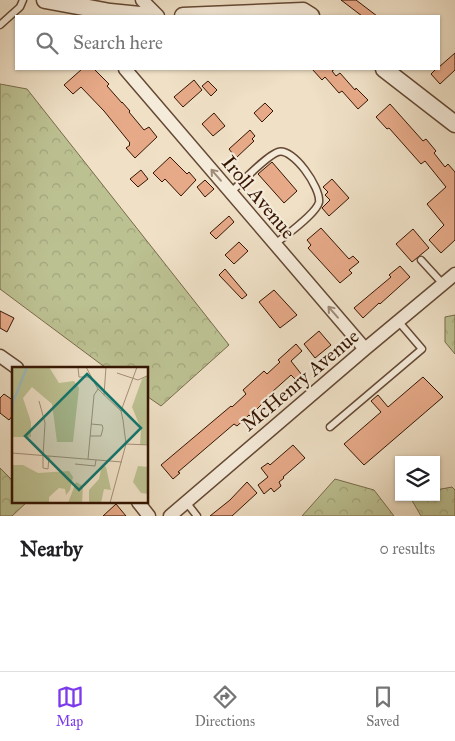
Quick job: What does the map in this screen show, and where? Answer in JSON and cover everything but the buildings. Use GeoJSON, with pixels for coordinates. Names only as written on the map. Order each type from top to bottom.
{"type":"FeatureCollection","features":[{"type":"Feature","properties":{"kind":"street"},"geometry":{"type":"LineString","coordinates":[[45,0],[109,14],[130,15]]}},
{"type":"Feature","properties":{"kind":"street"},"geometry":{"type":"LineString","coordinates":[[142,0],[157,15]]}},
{"type":"Feature","properties":{"kind":"street"},"geometry":{"type":"LineString","coordinates":[[200,15],[304,9]]}},
{"type":"Feature","properties":{"kind":"street","name":"Iroll Avenue"},"geometry":{"type":"LineString","coordinates":[[126,70],[365,349]]}},
{"type":"Feature","properties":{"kind":"street"},"geometry":{"type":"LineString","coordinates":[[385,70],[455,124]]}},
{"type":"Feature","properties":{"kind":"street","name":"McHenry Avenue"},"geometry":{"type":"LineString","coordinates":[[170,516],[455,274]]}},
{"type":"Feature","properties":{"kind":"street"},"geometry":{"type":"LineString","coordinates":[[0,356],[16,367]]}},
{"type":"Feature","properties":{"kind":"street"},"geometry":{"type":"LineString","coordinates":[[139,503],[149,516]]}},
{"type":"Feature","properties":{"kind":"lane"},"geometry":{"type":"LineString","coordinates":[[0,25],[20,7],[23,0]]}},
{"type":"Feature","properties":{"kind":"lane"},"geometry":{"type":"LineString","coordinates":[[230,192],[279,152],[285,152],[296,160],[315,186],[319,202],[311,214],[275,244]]}},
{"type":"Feature","properties":{"kind":"lane"},"geometry":{"type":"LineString","coordinates":[[421,260],[443,284]]}},
{"type":"Feature","properties":{"kind":"lane"},"geometry":{"type":"LineString","coordinates":[[330,427],[422,349],[398,321]]}},
{"type":"Feature","properties":{"kind":"lane"},"geometry":{"type":"LineString","coordinates":[[186,502],[197,516]]}},
{"type":"Feature","properties":{"kind":"green space"},"geometry":{"type":"Polygon","coordinates":[[[0,84],[27,89],[229,345],[161,406],[149,398],[149,367],[105,367],[0,289],[0,84]]]}},
{"type":"Feature","properties":{"kind":"green space"},"geometry":{"type":"Polygon","coordinates":[[[455,315],[455,354],[445,342],[445,317],[455,315]]]}},
{"type":"Feature","properties":{"kind":"green space"},"geometry":{"type":"Polygon","coordinates":[[[0,468],[12,480],[12,503],[26,503],[12,516],[0,516],[0,468]]]}},
{"type":"Feature","properties":{"kind":"green space"},"geometry":{"type":"Polygon","coordinates":[[[335,479],[374,490],[394,516],[302,516],[335,479]]]}},
{"type":"Feature","properties":{"kind":"green space"},"geometry":{"type":"Polygon","coordinates":[[[452,487],[455,490],[455,516],[421,516],[412,501],[440,501],[440,489],[452,487]]]}}]}
